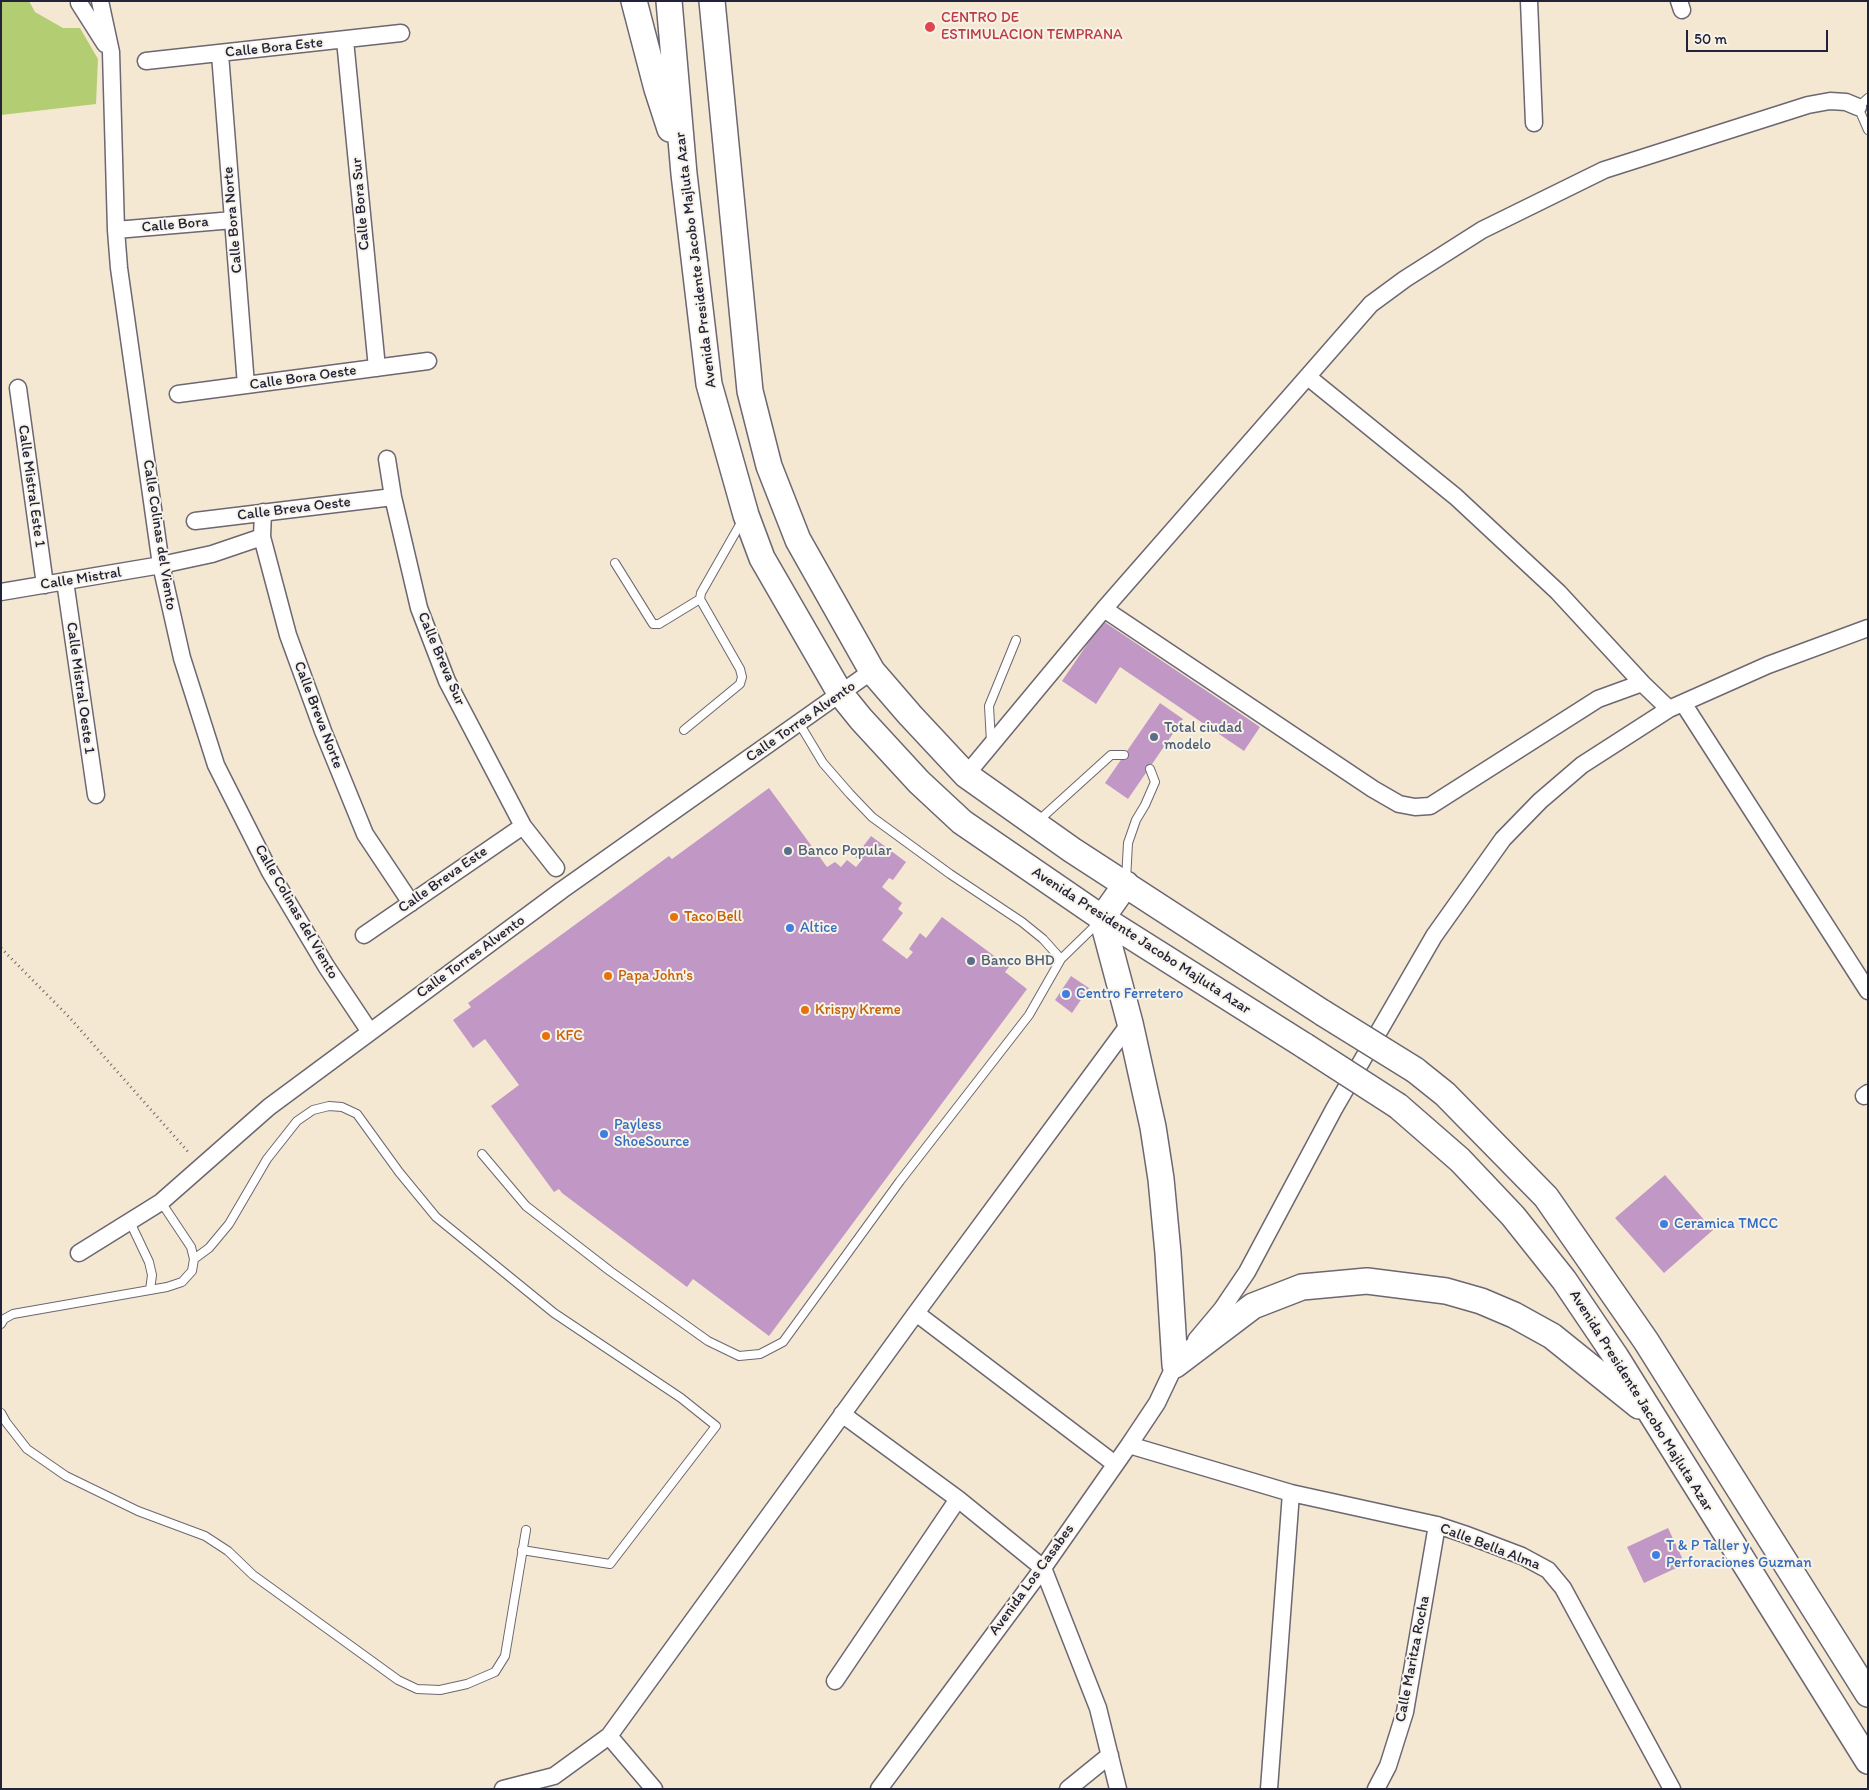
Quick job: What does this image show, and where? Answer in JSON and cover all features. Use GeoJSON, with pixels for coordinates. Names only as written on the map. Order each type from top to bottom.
{"type":"FeatureCollection","features":[{"type":"Feature","properties":{"kind":"main road"},"geometry":{"type":"LineString","coordinates":[[634,1],[657,89],[684,174]]}},
{"type":"Feature","properties":{"kind":"main road","name":"Avenida Presidente Jacobo Majluta Azar"},"geometry":{"type":"LineString","coordinates":[[669,1],[684,174],[709,384],[746,515],[762,558],[840,693],[861,719],[919,782],[962,822],[1102,918],[1398,1106],[1460,1160],[1513,1216],[1564,1280],[1616,1357],[1868,1761]]}},
{"type":"Feature","properties":{"kind":"main road"},"geometry":{"type":"LineString","coordinates":[[712,1],[750,390],[769,466],[798,540],[872,672],[966,775],[1035,824],[1126,884],[1323,1013],[1415,1070],[1452,1101],[1546,1197],[1646,1341],[1868,1694]]}},
{"type":"Feature","properties":{"kind":"main road"},"geometry":{"type":"LineString","coordinates":[[1126,884],[1102,918],[1130,1023],[1153,1127],[1161,1180],[1168,1253],[1175,1365]]}},
{"type":"Feature","properties":{"kind":"main road"},"geometry":{"type":"LineString","coordinates":[[1175,1365],[1253,1306],[1302,1287],[1367,1281],[1446,1291],[1481,1300],[1514,1315],[1552,1336],[1653,1417]]}},
{"type":"Feature","properties":{"kind":"street","name":"Calle Colinas del Viento"},"geometry":{"type":"LineString","coordinates":[[100,1],[111,52],[116,230],[121,277],[161,566],[182,658],[216,765],[270,872],[326,966],[370,1032]]}},
{"type":"Feature","properties":{"kind":"street"},"geometry":{"type":"LineString","coordinates":[[1529,1],[1534,123]]}},
{"type":"Feature","properties":{"kind":"street"},"geometry":{"type":"LineString","coordinates":[[77,2],[111,52]]}},
{"type":"Feature","properties":{"kind":"street","name":"Calle Bora Este"},"geometry":{"type":"LineString","coordinates":[[146,61],[401,33]]}},
{"type":"Feature","properties":{"kind":"street","name":"Calle Bora Sur"},"geometry":{"type":"LineString","coordinates":[[345,40],[377,368]]}},
{"type":"Feature","properties":{"kind":"street","name":"Calle Bora Norte"},"geometry":{"type":"LineString","coordinates":[[220,54],[246,386]]}},
{"type":"Feature","properties":{"kind":"street"},"geometry":{"type":"LineString","coordinates":[[966,775],[1104,609],[1372,304],[1405,279],[1482,230],[1604,170],[1808,105],[1830,101],[1863,102]]}},
{"type":"Feature","properties":{"kind":"street","name":"Calle Bora"},"geometry":{"type":"LineString","coordinates":[[116,230],[233,220]]}},
{"type":"Feature","properties":{"kind":"street","name":"Calle Bora Oeste"},"geometry":{"type":"LineString","coordinates":[[178,394],[428,361]]}},
{"type":"Feature","properties":{"kind":"street"},"geometry":{"type":"LineString","coordinates":[[1308,377],[1456,497],[1558,592],[1642,683],[1676,706],[1868,991]]}},
{"type":"Feature","properties":{"kind":"street","name":"Calle Mistral Este 1"},"geometry":{"type":"LineString","coordinates":[[18,388],[45,585]]}},
{"type":"Feature","properties":{"kind":"street","name":"Calle Breva Sur"},"geometry":{"type":"LineString","coordinates":[[387,459],[393,498],[419,608],[447,681],[522,826],[556,868]]}},
{"type":"Feature","properties":{"kind":"street","name":"Calle Breva Oeste"},"geometry":{"type":"LineString","coordinates":[[195,521],[393,498]]}},
{"type":"Feature","properties":{"kind":"street","name":"Calle Breva Norte"},"geometry":{"type":"LineString","coordinates":[[263,512],[262,536],[288,635],[323,731],[365,834],[411,903]]}},
{"type":"Feature","properties":{"kind":"street","name":"Calle Mistral"},"geometry":{"type":"LineString","coordinates":[[1,592],[161,566],[212,554],[262,536]]}},
{"type":"Feature","properties":{"kind":"street","name":"Calle Mistral Oeste 1"},"geometry":{"type":"LineString","coordinates":[[65,581],[96,795]]}},
{"type":"Feature","properties":{"kind":"street"},"geometry":{"type":"LineString","coordinates":[[1104,609],[1373,789],[1399,804],[1415,807],[1430,806],[1598,699],[1642,683]]}},
{"type":"Feature","properties":{"kind":"street","name":"Avenida Los Casabes"},"geometry":{"type":"LineString","coordinates":[[879,1789],[1043,1568],[1129,1445],[1156,1403],[1175,1365],[1222,1309],[1247,1272],[1334,1109],[1434,936],[1503,839],[1540,801],[1582,765],[1676,706],[1768,665],[1868,628]]}},
{"type":"Feature","properties":{"kind":"street","name":"Calle Torres Alvento"},"geometry":{"type":"LineString","coordinates":[[79,1253],[161,1202],[269,1107],[562,890],[872,672]]}},
{"type":"Feature","properties":{"kind":"street","name":"Calle Breva Este"},"geometry":{"type":"LineString","coordinates":[[364,935],[522,826]]}},
{"type":"Feature","properties":{"kind":"street"},"geometry":{"type":"LineString","coordinates":[[504,1789],[554,1776],[609,1736],[842,1414],[1130,1023]]}},
{"type":"Feature","properties":{"kind":"street"},"geometry":{"type":"LineString","coordinates":[[916,1313],[1114,1464]]}},
{"type":"Feature","properties":{"kind":"street"},"geometry":{"type":"LineString","coordinates":[[842,1414],[958,1499],[1043,1568],[1098,1708],[1118,1789]]}},
{"type":"Feature","properties":{"kind":"street","name":"Calle Bella Alma"},"geometry":{"type":"LineString","coordinates":[[1129,1445],[1291,1493],[1437,1526],[1522,1556],[1548,1570],[1563,1588],[1672,1789]]}},
{"type":"Feature","properties":{"kind":"street"},"geometry":{"type":"LineString","coordinates":[[1269,1789],[1291,1493]]}},
{"type":"Feature","properties":{"kind":"street"},"geometry":{"type":"LineString","coordinates":[[835,1681],[958,1499]]}},
{"type":"Feature","properties":{"kind":"street","name":"Calle Maritza Rocha"},"geometry":{"type":"LineString","coordinates":[[1376,1789],[1388,1766],[1405,1712],[1437,1526]]}},
{"type":"Feature","properties":{"kind":"street"},"geometry":{"type":"LineString","coordinates":[[609,1736],[654,1789]]}},
{"type":"Feature","properties":{"kind":"street"},"geometry":{"type":"LineString","coordinates":[[1068,1789],[1110,1755]]}},
{"type":"Feature","properties":{"kind":"lane"},"geometry":{"type":"LineString","coordinates":[[1863,102],[1868,130]]}},
{"type":"Feature","properties":{"kind":"lane"},"geometry":{"type":"LineString","coordinates":[[684,730],[740,684],[742,677],[740,668],[700,599],[701,592],[746,515]]}},
{"type":"Feature","properties":{"kind":"lane"},"geometry":{"type":"LineString","coordinates":[[614,563],[653,624],[659,624],[700,599]]}},
{"type":"Feature","properties":{"kind":"lane"},"geometry":{"type":"LineString","coordinates":[[992,744],[989,706],[1016,640]]}},
{"type":"Feature","properties":{"kind":"lane"},"geometry":{"type":"LineString","coordinates":[[799,723],[823,763],[872,817],[950,874],[1022,922],[1043,939],[1061,959]]}},
{"type":"Feature","properties":{"kind":"lane"},"geometry":{"type":"LineString","coordinates":[[1035,824],[1111,756],[1124,756]]}},
{"type":"Feature","properties":{"kind":"lane"},"geometry":{"type":"LineString","coordinates":[[1126,884],[1128,843],[1136,820],[1155,782],[1150,769]]}},
{"type":"Feature","properties":{"kind":"lane"},"geometry":{"type":"LineString","coordinates":[[482,1154],[526,1206],[610,1271],[708,1341],[739,1356],[760,1354],[783,1342],[900,1181],[1029,1015],[1061,959],[1102,918]]}},
{"type":"Feature","properties":{"kind":"lane"},"geometry":{"type":"LineString","coordinates":[[194,1259],[209,1248],[229,1224],[267,1160],[297,1120],[313,1110],[328,1106],[342,1107],[357,1114],[399,1172],[436,1217],[554,1313],[681,1398],[716,1426],[610,1564],[522,1550]]}},
{"type":"Feature","properties":{"kind":"lane"},"geometry":{"type":"LineString","coordinates":[[1,1324],[4,1319],[13,1314],[167,1287],[182,1282],[192,1271],[194,1259],[192,1246],[161,1202]]}},
{"type":"Feature","properties":{"kind":"lane"},"geometry":{"type":"LineString","coordinates":[[130,1222],[149,1262],[152,1275],[150,1290]]}},
{"type":"Feature","properties":{"kind":"lane"},"geometry":{"type":"LineString","coordinates":[[1,1413],[27,1449],[66,1476],[138,1511],[205,1536],[228,1551],[253,1575],[398,1680],[417,1689],[440,1690],[467,1684],[495,1672],[505,1656],[526,1530]]}},
{"type":"Feature","properties":{"kind":"path"},"geometry":{"type":"LineString","coordinates":[[1,948],[69,1017],[200,1166]]}},
{"type":"Feature","properties":{"kind":"green space"},"geometry":{"type":"Polygon","coordinates":[[[1,1],[29,1],[35,12],[63,28],[80,28],[98,59],[96,104],[1,115],[1,1]]]}},
{"type":"Feature","properties":{"kind":"building"},"geometry":{"type":"Polygon","coordinates":[[[1103,621],[1260,727],[1244,751],[1120,667],[1096,704],[1062,681],[1103,621]]]}},
{"type":"Feature","properties":{"kind":"building","name":"Total ciudad modelo"},"geometry":{"type":"Polygon","coordinates":[[[1160,703],[1183,719],[1128,799],[1105,783],[1160,703]]]}},
{"type":"Feature","properties":{"kind":"building"},"geometry":{"type":"Polygon","coordinates":[[[769,788],[827,867],[835,862],[841,867],[847,860],[856,867],[861,861],[855,857],[871,836],[906,862],[893,880],[889,878],[882,887],[902,903],[898,909],[903,913],[882,940],[907,959],[913,952],[909,949],[920,933],[926,938],[942,917],[1009,967],[1005,972],[1027,989],[769,1336],[693,1279],[687,1287],[559,1189],[554,1192],[491,1106],[519,1085],[485,1039],[473,1048],[453,1020],[471,1007],[468,1003],[669,856],[672,859],[769,788]]]}},
{"type":"Feature","properties":{"kind":"building"},"geometry":{"type":"Polygon","coordinates":[[[1071,976],[1089,988],[1072,1013],[1055,1000],[1071,976]]]}},
{"type":"Feature","properties":{"kind":"building","name":"Ceramica TMCC"},"geometry":{"type":"Polygon","coordinates":[[[1665,1175],[1713,1230],[1664,1273],[1615,1218],[1665,1175]]]}},
{"type":"Feature","properties":{"kind":"building","name":"T & P Taller y Perforaciones Guzman"},"geometry":{"type":"Polygon","coordinates":[[[1668,1528],[1685,1564],[1644,1583],[1627,1547],[1668,1528]]]}},
{"type":"Feature","properties":{"kind":"place","name":"CENTRO DE ESTIMULACION TEMPRANA"},"geometry":{"type":"Point","coordinates":[930,27]}},
{"type":"Feature","properties":{"kind":"place","name":"Total ciudad modelo"},"geometry":{"type":"Point","coordinates":[1154,737]}},
{"type":"Feature","properties":{"kind":"place","name":"Banco Popular"},"geometry":{"type":"Point","coordinates":[788,851]}},
{"type":"Feature","properties":{"kind":"place","name":"Taco Bell"},"geometry":{"type":"Point","coordinates":[674,917]}},
{"type":"Feature","properties":{"kind":"place","name":"Altice"},"geometry":{"type":"Point","coordinates":[790,928]}},
{"type":"Feature","properties":{"kind":"place","name":"Banco BHD"},"geometry":{"type":"Point","coordinates":[971,961]}},
{"type":"Feature","properties":{"kind":"place","name":"Papa John's"},"geometry":{"type":"Point","coordinates":[608,976]}},
{"type":"Feature","properties":{"kind":"place","name":"Centro Ferretero"},"geometry":{"type":"Point","coordinates":[1066,994]}},
{"type":"Feature","properties":{"kind":"place","name":"Krispy Kreme"},"geometry":{"type":"Point","coordinates":[805,1010]}},
{"type":"Feature","properties":{"kind":"place","name":"KFC"},"geometry":{"type":"Point","coordinates":[546,1036]}},
{"type":"Feature","properties":{"kind":"place","name":"Payless ShoeSource"},"geometry":{"type":"Point","coordinates":[604,1134]}},
{"type":"Feature","properties":{"kind":"place","name":"Ceramica TMCC"},"geometry":{"type":"Point","coordinates":[1664,1224]}},
{"type":"Feature","properties":{"kind":"place","name":"T & P Taller y Perforaciones Guzman"},"geometry":{"type":"Point","coordinates":[1656,1555]}}]}
